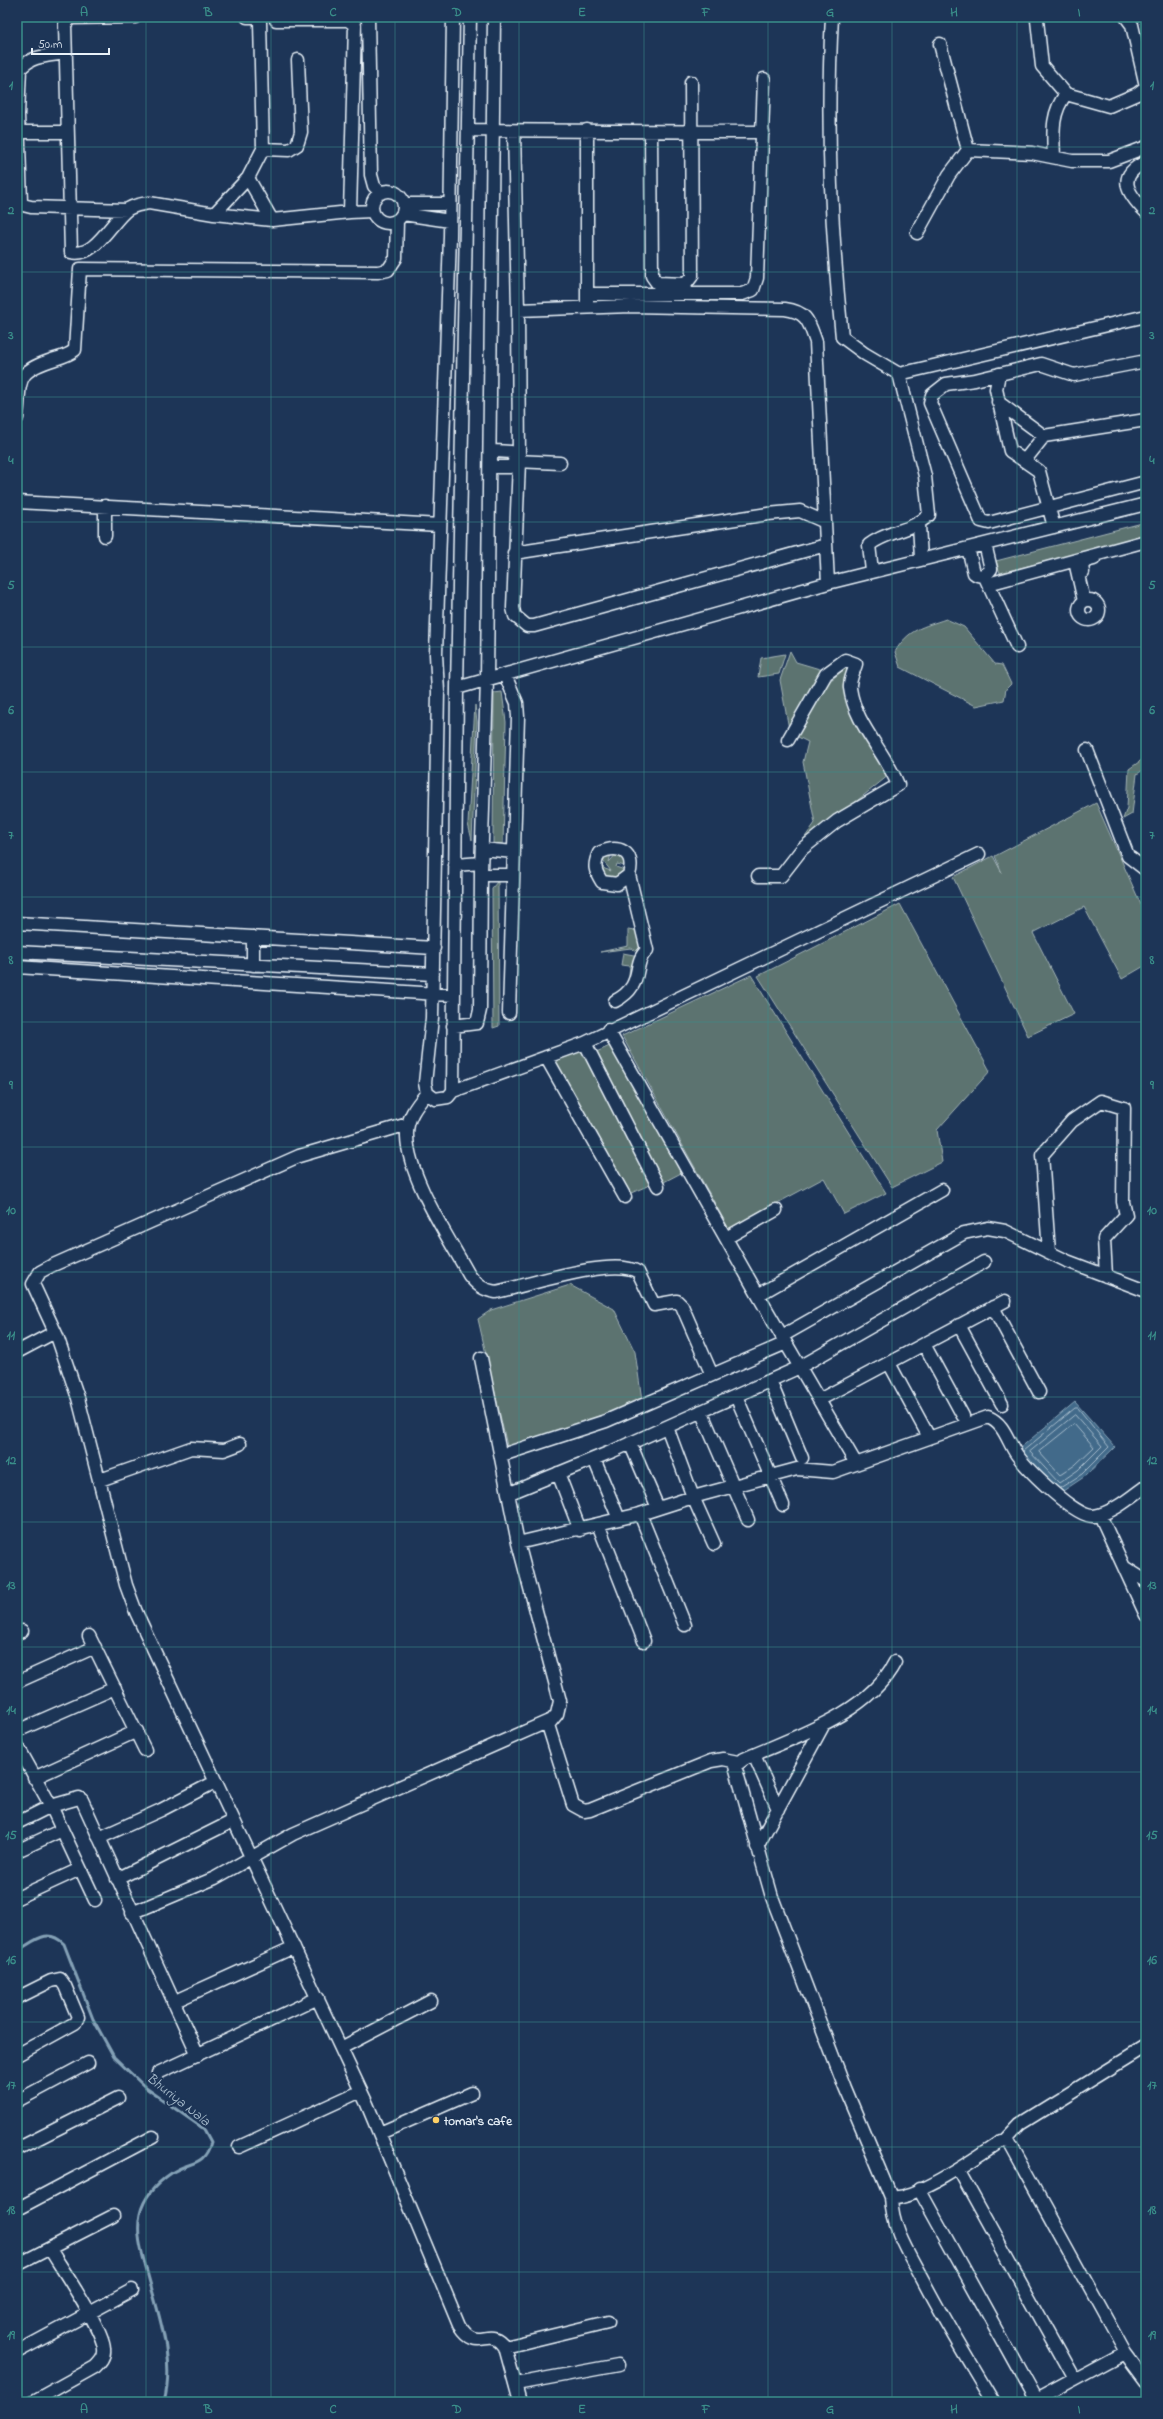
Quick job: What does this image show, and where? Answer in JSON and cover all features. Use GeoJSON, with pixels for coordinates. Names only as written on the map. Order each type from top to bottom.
{"type":"FeatureCollection","features":[{"type":"Feature","properties":{"kind":"street"},"geometry":{"type":"LineString","coordinates":[[135,17],[68,20],[65,24],[69,251],[72,253],[82,251],[103,238],[127,210],[138,204],[149,203],[214,214],[272,220],[372,211]]}},
{"type":"Feature","properties":{"kind":"street"},"geometry":{"type":"LineString","coordinates":[[214,214],[248,178],[263,149],[260,22],[257,17],[247,17]]}},
{"type":"Feature","properties":{"kind":"street"},"geometry":{"type":"LineString","coordinates":[[368,17],[371,175],[374,186],[381,193]]}},
{"type":"Feature","properties":{"kind":"street"},"geometry":{"type":"LineString","coordinates":[[453,17],[450,221],[436,654],[438,692],[433,993],[425,1083],[427,1093],[435,1098],[448,1097],[453,1091],[585,1043],[608,1030],[979,854]]}},
{"type":"Feature","properties":{"kind":"street"},"geometry":{"type":"LineString","coordinates":[[453,1091],[457,688],[470,17]]}},
{"type":"Feature","properties":{"kind":"street"},"geometry":{"type":"LineString","coordinates":[[453,1026],[473,1025],[479,1020],[481,863],[487,680],[494,17]]}},
{"type":"Feature","properties":{"kind":"street"},"geometry":{"type":"LineString","coordinates":[[832,17],[829,68],[834,226],[842,337],[865,354],[899,374],[1146,316]]}},
{"type":"Feature","properties":{"kind":"street"},"geometry":{"type":"LineString","coordinates":[[1039,17],[1037,20],[1042,66],[1066,94],[1109,106],[1137,94],[1146,87],[1132,25],[1126,17]]}},
{"type":"Feature","properties":{"kind":"street"},"geometry":{"type":"LineString","coordinates":[[276,20],[348,20],[355,25],[350,212]]}},
{"type":"Feature","properties":{"kind":"street"},"geometry":{"type":"LineString","coordinates":[[940,44],[968,150]]}},
{"type":"Feature","properties":{"kind":"street"},"geometry":{"type":"LineString","coordinates":[[65,54],[36,57],[26,61],[20,69],[18,132],[23,205],[127,210]]}},
{"type":"Feature","properties":{"kind":"street"},"geometry":{"type":"LineString","coordinates":[[263,149],[289,150],[297,145],[299,140],[301,132],[298,60]]}},
{"type":"Feature","properties":{"kind":"street"},"geometry":{"type":"LineString","coordinates":[[588,294],[742,294],[753,290],[757,278],[764,79]]}},
{"type":"Feature","properties":{"kind":"street"},"geometry":{"type":"LineString","coordinates":[[651,132],[652,276],[657,283],[686,284],[692,276],[691,82]]}},
{"type":"Feature","properties":{"kind":"street"},"geometry":{"type":"LineString","coordinates":[[1054,157],[1053,122],[1057,105],[1066,94]]}},
{"type":"Feature","properties":{"kind":"street"},"geometry":{"type":"LineString","coordinates":[[468,130],[588,130],[692,133],[763,132]]}},
{"type":"Feature","properties":{"kind":"street"},"geometry":{"type":"LineString","coordinates":[[587,307],[588,130]]}},
{"type":"Feature","properties":{"kind":"street"},"geometry":{"type":"LineString","coordinates":[[514,131],[518,310],[517,461],[513,608],[515,616],[527,626],[534,626],[826,544]]}},
{"type":"Feature","properties":{"kind":"street"},"geometry":{"type":"LineString","coordinates":[[18,132],[67,132]]}},
{"type":"Feature","properties":{"kind":"street"},"geometry":{"type":"LineString","coordinates":[[968,150],[1032,153],[1072,161],[1109,161],[1146,147]]}},
{"type":"Feature","properties":{"kind":"street"},"geometry":{"type":"LineString","coordinates":[[917,233],[949,175],[968,150]]}},
{"type":"Feature","properties":{"kind":"street"},"geometry":{"type":"LineString","coordinates":[[1146,162],[1132,170],[1128,177],[1127,187],[1132,198],[1146,212]]}},
{"type":"Feature","properties":{"kind":"street"},"geometry":{"type":"LineString","coordinates":[[248,178],[272,220]]}},
{"type":"Feature","properties":{"kind":"street"},"geometry":{"type":"LineString","coordinates":[[17,418],[21,382],[27,371],[34,366],[69,355],[75,350],[79,271],[84,268],[378,272],[388,270],[396,258],[402,213],[396,193],[381,193],[373,200],[372,211],[382,222],[402,213],[450,204]]}},
{"type":"Feature","properties":{"kind":"street"},"geometry":{"type":"LineString","coordinates":[[402,213],[450,221]]}},
{"type":"Feature","properties":{"kind":"street"},"geometry":{"type":"LineString","coordinates":[[82,251],[84,268]]}},
{"type":"Feature","properties":{"kind":"street"},"geometry":{"type":"LineString","coordinates":[[518,310],[587,307],[785,309],[797,310],[806,316],[816,342],[828,583]]}},
{"type":"Feature","properties":{"kind":"street"},"geometry":{"type":"LineString","coordinates":[[1146,361],[1074,376],[1041,364],[975,380],[946,384],[932,395],[930,403],[981,521],[989,523],[1146,482]]}},
{"type":"Feature","properties":{"kind":"street"},"geometry":{"type":"LineString","coordinates":[[872,571],[869,545],[880,536],[918,525],[928,515],[925,476],[899,374]]}},
{"type":"Feature","properties":{"kind":"street"},"geometry":{"type":"LineString","coordinates":[[999,374],[996,389],[1010,451],[1039,471],[1050,507],[1054,527]]}},
{"type":"Feature","properties":{"kind":"street"},"geometry":{"type":"LineString","coordinates":[[998,402],[1044,436]]}},
{"type":"Feature","properties":{"kind":"street"},"geometry":{"type":"LineString","coordinates":[[444,418],[462,421]]}},
{"type":"Feature","properties":{"kind":"street"},"geometry":{"type":"LineString","coordinates":[[1025,460],[1044,436],[1146,420]]}},
{"type":"Feature","properties":{"kind":"street"},"geometry":{"type":"LineString","coordinates":[[489,458],[492,464],[496,466],[510,467],[517,461],[560,463]]}},
{"type":"Feature","properties":{"kind":"street"},"geometry":{"type":"LineString","coordinates":[[17,502],[440,525]]}},
{"type":"Feature","properties":{"kind":"street"},"geometry":{"type":"LineString","coordinates":[[457,688],[872,571],[1146,504]]}},
{"type":"Feature","properties":{"kind":"street"},"geometry":{"type":"LineString","coordinates":[[105,506],[105,536]]}},
{"type":"Feature","properties":{"kind":"street"},"geometry":{"type":"LineString","coordinates":[[514,553],[768,514],[800,511],[825,522]]}},
{"type":"Feature","properties":{"kind":"street"},"geometry":{"type":"LineString","coordinates":[[918,525],[921,558]]}},
{"type":"Feature","properties":{"kind":"street"},"geometry":{"type":"LineString","coordinates":[[968,548],[974,573],[986,579],[1075,560],[1146,541]]}},
{"type":"Feature","properties":{"kind":"street"},"geometry":{"type":"LineString","coordinates":[[985,544],[991,567],[986,579],[1017,647]]}},
{"type":"Feature","properties":{"kind":"street"},"geometry":{"type":"LineString","coordinates":[[1083,572],[1082,566],[1086,561],[1146,547]]}},
{"type":"Feature","properties":{"kind":"street"},"geometry":{"type":"LineString","coordinates":[[1075,560],[1084,602]]}},
{"type":"Feature","properties":{"kind":"street"},"geometry":{"type":"LineString","coordinates":[[758,876],[781,876],[802,849],[838,821],[898,785],[892,768],[863,727],[849,687],[856,664],[845,660],[826,674],[788,740]]}},
{"type":"Feature","properties":{"kind":"street"},"geometry":{"type":"LineString","coordinates":[[505,675],[514,692],[518,710],[509,1013]]}},
{"type":"Feature","properties":{"kind":"street"},"geometry":{"type":"LineString","coordinates":[[1087,750],[1128,856],[1146,870]]}},
{"type":"Feature","properties":{"kind":"street"},"geometry":{"type":"LineString","coordinates":[[482,850],[514,852]]}},
{"type":"Feature","properties":{"kind":"street"},"geometry":{"type":"LineString","coordinates":[[455,866],[481,863]]}},
{"type":"Feature","properties":{"kind":"street"},"geometry":{"type":"LineString","coordinates":[[481,875],[513,875]]}},
{"type":"Feature","properties":{"kind":"street"},"geometry":{"type":"LineString","coordinates":[[615,1001],[631,989],[638,975],[642,955],[647,950],[629,875]]}},
{"type":"Feature","properties":{"kind":"street"},"geometry":{"type":"LineString","coordinates":[[17,923],[434,948]]}},
{"type":"Feature","properties":{"kind":"street"},"geometry":{"type":"LineString","coordinates":[[253,937],[253,964]]}},
{"type":"Feature","properties":{"kind":"street"},"geometry":{"type":"LineString","coordinates":[[17,952],[433,974]]}},
{"type":"Feature","properties":{"kind":"street"},"geometry":{"type":"LineString","coordinates":[[17,967],[453,994]]}},
{"type":"Feature","properties":{"kind":"street"},"geometry":{"type":"LineString","coordinates":[[608,1030],[758,1295],[855,1462]]}},
{"type":"Feature","properties":{"kind":"street"},"geometry":{"type":"LineString","coordinates":[[585,1043],[658,1186]]}},
{"type":"Feature","properties":{"kind":"street"},"geometry":{"type":"LineString","coordinates":[[546,1057],[625,1197]]}},
{"type":"Feature","properties":{"kind":"street"},"geometry":{"type":"LineString","coordinates":[[427,1093],[414,1107],[408,1124],[406,1136],[411,1159],[418,1177],[466,1268],[477,1284],[486,1290],[496,1292],[574,1272],[600,1268],[633,1269],[638,1272],[654,1305],[677,1301],[682,1306],[712,1375]]}},
{"type":"Feature","properties":{"kind":"street"},"geometry":{"type":"LineString","coordinates":[[1049,1252],[1042,1155],[1072,1121],[1101,1101],[1124,1108],[1123,1202],[1126,1215],[1104,1239],[1106,1276]]}},
{"type":"Feature","properties":{"kind":"street"},"geometry":{"type":"LineString","coordinates":[[408,1124],[299,1156],[50,1266],[40,1272],[33,1284],[55,1332],[78,1398],[126,1585],[136,1612],[233,1821],[253,1857],[361,2091],[380,2133],[459,2325],[467,2336],[472,2339],[496,2338],[505,2347],[520,2402]]}},
{"type":"Feature","properties":{"kind":"street"},"geometry":{"type":"LineString","coordinates":[[758,1295],[942,1190]]}},
{"type":"Feature","properties":{"kind":"street"},"geometry":{"type":"LineString","coordinates":[[726,1238],[776,1210]]}},
{"type":"Feature","properties":{"kind":"street"},"geometry":{"type":"LineString","coordinates":[[502,1455],[606,1421],[712,1375],[784,1340],[964,1233],[975,1229],[988,1228],[1005,1231],[1049,1252],[1146,1291]]}},
{"type":"Feature","properties":{"kind":"street"},"geometry":{"type":"LineString","coordinates":[[510,1493],[594,1459],[800,1368],[984,1262]]}},
{"type":"Feature","properties":{"kind":"street"},"geometry":{"type":"LineString","coordinates":[[819,1400],[1005,1301]]}},
{"type":"Feature","properties":{"kind":"street"},"geometry":{"type":"LineString","coordinates":[[993,1307],[1039,1392]]}},
{"type":"Feature","properties":{"kind":"street"},"geometry":{"type":"LineString","coordinates":[[959,1325],[1002,1404]]}},
{"type":"Feature","properties":{"kind":"street"},"geometry":{"type":"LineString","coordinates":[[17,1352],[55,1332]]}},
{"type":"Feature","properties":{"kind":"street"},"geometry":{"type":"LineString","coordinates":[[924,1344],[963,1416]]}},
{"type":"Feature","properties":{"kind":"street"},"geometry":{"type":"LineString","coordinates":[[132,1913],[188,1891],[293,1834],[549,1721],[557,1714],[560,1701],[518,1543],[510,1493],[481,1358]]}},
{"type":"Feature","properties":{"kind":"street"},"geometry":{"type":"LineString","coordinates":[[889,1363],[929,1437]]}},
{"type":"Feature","properties":{"kind":"street"},"geometry":{"type":"LineString","coordinates":[[770,1381],[802,1458]]}},
{"type":"Feature","properties":{"kind":"street"},"geometry":{"type":"LineString","coordinates":[[736,1396],[769,1477],[783,1505]]}},
{"type":"Feature","properties":{"kind":"street"},"geometry":{"type":"LineString","coordinates":[[701,1411],[748,1520]]}},
{"type":"Feature","properties":{"kind":"street"},"geometry":{"type":"LineString","coordinates":[[518,1543],[580,1530],[796,1469],[833,1472],[855,1462],[988,1417],[996,1420],[1001,1425],[1017,1455],[1064,1503],[1080,1513],[1092,1516],[1100,1515],[1120,1505],[1146,1486]]}},
{"type":"Feature","properties":{"kind":"street"},"geometry":{"type":"LineString","coordinates":[[667,1427],[693,1497],[714,1544]]}},
{"type":"Feature","properties":{"kind":"street"},"geometry":{"type":"LineString","coordinates":[[630,1443],[658,1508]]}},
{"type":"Feature","properties":{"kind":"street"},"geometry":{"type":"LineString","coordinates":[[100,1480],[191,1448],[224,1450],[240,1444]]}},
{"type":"Feature","properties":{"kind":"street"},"geometry":{"type":"LineString","coordinates":[[594,1459],[619,1519]]}},
{"type":"Feature","properties":{"kind":"street"},"geometry":{"type":"LineString","coordinates":[[558,1473],[580,1530]]}},
{"type":"Feature","properties":{"kind":"street"},"geometry":{"type":"LineString","coordinates":[[640,1514],[685,1625]]}},
{"type":"Feature","properties":{"kind":"street"},"geometry":{"type":"LineString","coordinates":[[1100,1515],[1146,1615]]}},
{"type":"Feature","properties":{"kind":"street"},"geometry":{"type":"LineString","coordinates":[[598,1524],[644,1641]]}},
{"type":"Feature","properties":{"kind":"street"},"geometry":{"type":"LineString","coordinates":[[1124,1567],[1146,1580]]}},
{"type":"Feature","properties":{"kind":"street"},"geometry":{"type":"LineString","coordinates":[[89,1636],[116,1688],[145,1750]]}},
{"type":"Feature","properties":{"kind":"street"},"geometry":{"type":"LineString","coordinates":[[17,1682],[95,1647]]}},
{"type":"Feature","properties":{"kind":"street"},"geometry":{"type":"LineString","coordinates":[[549,1721],[549,1729],[570,1799],[574,1806],[584,1811],[711,1761],[723,1759],[738,1762],[824,1724],[844,1713],[861,1700],[888,1674],[895,1662]]}},
{"type":"Feature","properties":{"kind":"street"},"geometry":{"type":"LineString","coordinates":[[17,1731],[116,1688]]}},
{"type":"Feature","properties":{"kind":"street"},"geometry":{"type":"LineString","coordinates":[[757,1847],[824,1724]]}},
{"type":"Feature","properties":{"kind":"street"},"geometry":{"type":"LineString","coordinates":[[34,1778],[137,1731]]}},
{"type":"Feature","properties":{"kind":"street"},"geometry":{"type":"LineString","coordinates":[[17,1745],[34,1778],[51,1806],[95,1900]]}},
{"type":"Feature","properties":{"kind":"street"},"geometry":{"type":"LineString","coordinates":[[754,1755],[778,1808]]}},
{"type":"Feature","properties":{"kind":"street"},"geometry":{"type":"LineString","coordinates":[[738,1762],[734,1771],[781,1923],[845,2088],[891,2197],[894,2223],[944,2319],[993,2402]]}},
{"type":"Feature","properties":{"kind":"street"},"geometry":{"type":"LineString","coordinates":[[99,1838],[161,1810],[215,1782]]}},
{"type":"Feature","properties":{"kind":"street"},"geometry":{"type":"LineString","coordinates":[[17,1823],[51,1806],[79,1798],[86,1806],[132,1913],[198,2055]]}},
{"type":"Feature","properties":{"kind":"street"},"geometry":{"type":"LineString","coordinates":[[117,1879],[233,1821]]}},
{"type":"Feature","properties":{"kind":"street"},"geometry":{"type":"LineString","coordinates":[[17,1851],[62,1830]]}},
{"type":"Feature","properties":{"kind":"street"},"geometry":{"type":"LineString","coordinates":[[17,1898],[80,1869]]}},
{"type":"Feature","properties":{"kind":"street"},"geometry":{"type":"LineString","coordinates":[[173,2002],[294,1947]]}},
{"type":"Feature","properties":{"kind":"street"},"geometry":{"type":"LineString","coordinates":[[17,1998],[50,1982],[60,1979],[65,1986],[78,2017],[75,2024],[17,2055]]}},
{"type":"Feature","properties":{"kind":"street"},"geometry":{"type":"LineString","coordinates":[[158,2073],[318,1998]]}},
{"type":"Feature","properties":{"kind":"street"},"geometry":{"type":"LineString","coordinates":[[341,2048],[431,2001]]}},
{"type":"Feature","properties":{"kind":"street"},"geometry":{"type":"LineString","coordinates":[[891,2197],[902,2196],[919,2189],[958,2169],[1005,2140],[1020,2124],[1146,2046]]}},
{"type":"Feature","properties":{"kind":"street"},"geometry":{"type":"LineString","coordinates":[[17,2101],[88,2063]]}},
{"type":"Feature","properties":{"kind":"street"},"geometry":{"type":"LineString","coordinates":[[239,2147],[361,2091]]}},
{"type":"Feature","properties":{"kind":"street"},"geometry":{"type":"LineString","coordinates":[[380,2133],[472,2093]]}},
{"type":"Feature","properties":{"kind":"street"},"geometry":{"type":"LineString","coordinates":[[17,2149],[118,2098]]}},
{"type":"Feature","properties":{"kind":"street"},"geometry":{"type":"LineString","coordinates":[[17,2209],[153,2137]]}},
{"type":"Feature","properties":{"kind":"street"},"geometry":{"type":"LineString","coordinates":[[1005,2140],[1012,2146],[1125,2353],[1146,2381]]}},
{"type":"Feature","properties":{"kind":"street"},"geometry":{"type":"LineString","coordinates":[[958,2169],[1075,2380]]}},
{"type":"Feature","properties":{"kind":"street"},"geometry":{"type":"LineString","coordinates":[[919,2189],[1035,2401],[1125,2353]]}},
{"type":"Feature","properties":{"kind":"street"},"geometry":{"type":"LineString","coordinates":[[17,2266],[113,2216]]}},
{"type":"Feature","properties":{"kind":"street"},"geometry":{"type":"LineString","coordinates":[[32,2402],[95,2367],[100,2362],[104,2351],[104,2344],[50,2249]]}},
{"type":"Feature","properties":{"kind":"street"},"geometry":{"type":"LineString","coordinates":[[17,2352],[132,2290]]}},
{"type":"Feature","properties":{"kind":"street"},"geometry":{"type":"LineString","coordinates":[[505,2347],[608,2322]]}},
{"type":"Feature","properties":{"kind":"street"},"geometry":{"type":"LineString","coordinates":[[516,2384],[618,2365]]}},
{"type":"Feature","properties":{"kind":"green space"},"geometry":{"type":"Polygon","coordinates":[[[1146,522],[1146,536],[1000,573],[996,561],[1146,522]]]}},
{"type":"Feature","properties":{"kind":"green space"},"geometry":{"type":"Polygon","coordinates":[[[946,619],[964,627],[995,664],[1002,665],[1011,684],[1006,689],[1004,700],[976,706],[900,667],[895,652],[905,638],[917,630],[946,619]]]}},
{"type":"Feature","properties":{"kind":"green space"},"geometry":{"type":"Polygon","coordinates":[[[790,651],[796,662],[823,670],[789,729],[780,680],[790,651]]]}},
{"type":"Feature","properties":{"kind":"green space"},"geometry":{"type":"Polygon","coordinates":[[[785,654],[779,674],[758,677],[761,658],[785,654]]]}},
{"type":"Feature","properties":{"kind":"green space"},"geometry":{"type":"Polygon","coordinates":[[[846,668],[889,775],[796,850],[815,823],[803,762],[808,742],[796,736],[826,684],[846,668]]]}},
{"type":"Feature","properties":{"kind":"green space"},"geometry":{"type":"Polygon","coordinates":[[[502,692],[506,722],[503,845],[493,845],[494,693],[502,692]]]}},
{"type":"Feature","properties":{"kind":"green space"},"geometry":{"type":"Polygon","coordinates":[[[475,705],[477,722],[472,840],[468,824],[475,705]]]}},
{"type":"Feature","properties":{"kind":"green space"},"geometry":{"type":"Polygon","coordinates":[[[1146,757],[1146,768],[1137,774],[1132,814],[1123,819],[1127,808],[1129,769],[1146,757]]]}},
{"type":"Feature","properties":{"kind":"green space"},"geometry":{"type":"Polygon","coordinates":[[[1096,803],[1146,916],[1146,965],[1122,979],[1084,907],[1033,933],[1074,1014],[1028,1036],[953,877],[993,856],[1002,873],[995,856],[1096,803]]]}},
{"type":"Feature","properties":{"kind":"green space"},"geometry":{"type":"Polygon","coordinates":[[[612,850],[609,862],[619,851],[629,867],[617,864],[616,867],[627,871],[623,879],[605,882],[596,861],[605,869],[611,871],[600,857],[612,850]]]}},
{"type":"Feature","properties":{"kind":"green space"},"geometry":{"type":"Polygon","coordinates":[[[498,881],[499,1026],[493,1028],[492,888],[498,881]]]}},
{"type":"Feature","properties":{"kind":"green space"},"geometry":{"type":"Polygon","coordinates":[[[900,904],[990,1071],[937,1130],[942,1162],[892,1187],[758,976],[900,904]]]}},
{"type":"Feature","properties":{"kind":"green space"},"geometry":{"type":"Polygon","coordinates":[[[628,929],[640,931],[644,949],[638,952],[631,948],[600,952],[628,946],[628,929]]]}},
{"type":"Feature","properties":{"kind":"green space"},"geometry":{"type":"Polygon","coordinates":[[[623,953],[639,956],[627,990],[630,966],[621,965],[623,953]]]}},
{"type":"Feature","properties":{"kind":"green space"},"geometry":{"type":"Polygon","coordinates":[[[751,975],[886,1193],[844,1214],[824,1178],[729,1229],[622,1036],[751,975]]]}},
{"type":"Feature","properties":{"kind":"green space"},"geometry":{"type":"Polygon","coordinates":[[[612,1045],[681,1173],[662,1183],[594,1053],[612,1045]]]}},
{"type":"Feature","properties":{"kind":"green space"},"geometry":{"type":"Polygon","coordinates":[[[582,1047],[652,1184],[631,1193],[624,1187],[555,1060],[582,1047]]]}},
{"type":"Feature","properties":{"kind":"green space"},"geometry":{"type":"Polygon","coordinates":[[[570,1285],[614,1309],[635,1352],[642,1400],[508,1450],[478,1319],[491,1310],[570,1285]]]}},
{"type":"Feature","properties":{"kind":"water"},"geometry":{"type":"Polygon","coordinates":[[[1075,1402],[1115,1447],[1084,1477],[1060,1493],[1053,1491],[1019,1449],[1075,1402]]]}},
{"type":"Feature","properties":{"kind":"waterway","name":"Bhuriya Nala"},"geometry":{"type":"LineString","coordinates":[[17,1951],[35,1940],[46,1936],[58,1939],[64,1944],[93,2019],[114,2057],[146,2088],[204,2129],[211,2142],[208,2150],[201,2159],[173,2172],[152,2190],[148,2195],[140,2214],[139,2235],[141,2248],[164,2335],[168,2369],[164,2402]]}},
{"type":"Feature","properties":{"kind":"place","name":"tomar's cafe"},"geometry":{"type":"Point","coordinates":[436,2120]}}]}
